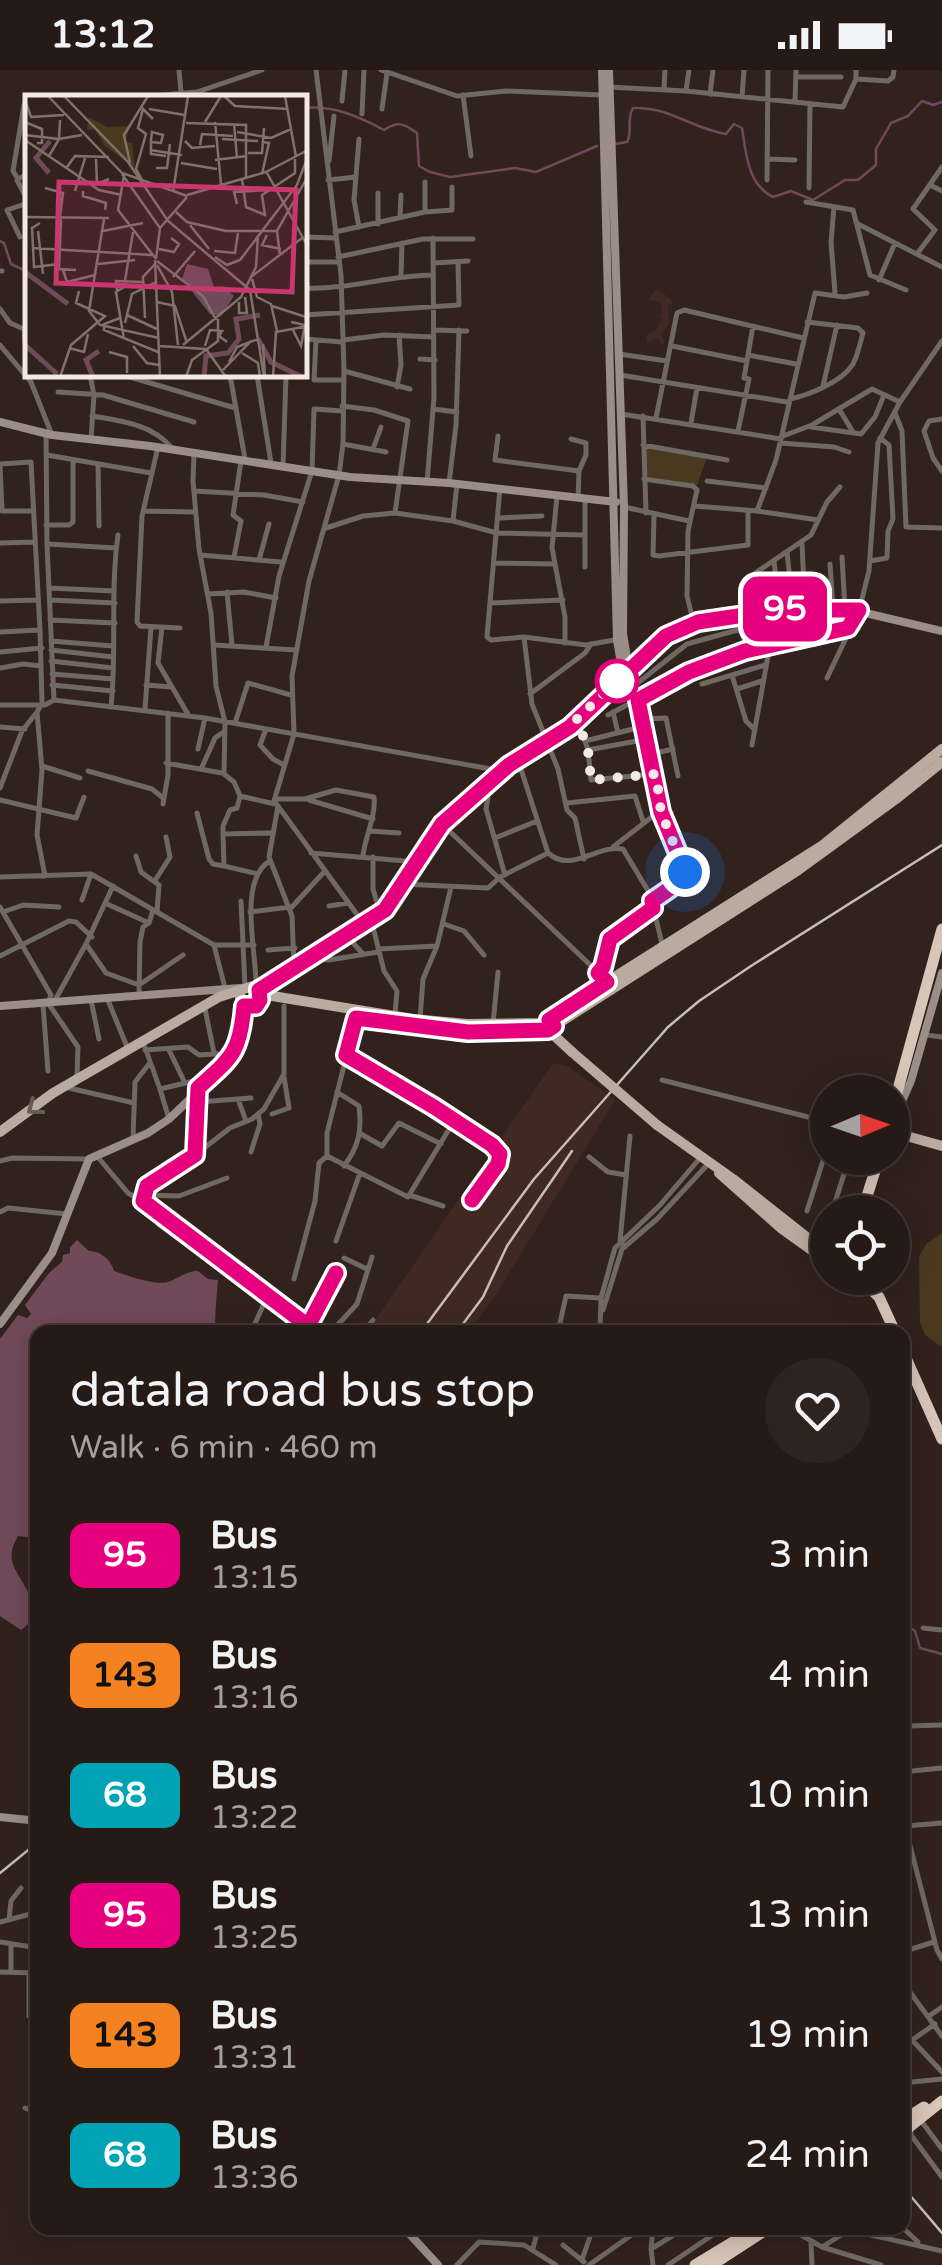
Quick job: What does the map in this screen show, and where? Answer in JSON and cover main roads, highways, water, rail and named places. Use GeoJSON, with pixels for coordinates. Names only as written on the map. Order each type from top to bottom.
{"type":"FeatureCollection","features":[{"type":"Feature","properties":{"kind":"highway"},"geometry":{"type":"LineString","coordinates":[[905,1075],[942,929]]}},
{"type":"Feature","properties":{"kind":"highway"},"geometry":{"type":"LineString","coordinates":[[920,1013],[942,950]]}},
{"type":"Feature","properties":{"kind":"highway"},"geometry":{"type":"LineString","coordinates":[[877,1295],[895,1325]]}},
{"type":"Feature","properties":{"kind":"highway"},"geometry":{"type":"LineString","coordinates":[[883,1295],[896,1325]]}},
{"type":"Feature","properties":{"kind":"highway"},"geometry":{"type":"LineString","coordinates":[[910,1355],[942,1424]]}},
{"type":"Feature","properties":{"kind":"highway"},"geometry":{"type":"LineString","coordinates":[[910,1368],[942,1440]]}},
{"type":"Feature","properties":{"kind":"highway"},"geometry":{"type":"LineString","coordinates":[[910,2127],[942,2101]]}},
{"type":"Feature","properties":{"kind":"highway"},"geometry":{"type":"LineString","coordinates":[[910,2117],[942,2101]]}},
{"type":"Feature","properties":{"kind":"highway"},"geometry":{"type":"LineString","coordinates":[[696,2265],[745,2235]]}},
{"type":"Feature","properties":{"kind":"highway"},"geometry":{"type":"LineString","coordinates":[[712,2265],[757,2235]]}},
{"type":"Feature","properties":{"kind":"main road"},"geometry":{"type":"LineString","coordinates":[[606,70],[620,639],[626,672]]}},
{"type":"Feature","properties":{"kind":"main road"},"geometry":{"type":"LineString","coordinates":[[606,143],[619,354],[616,376]]}},
{"type":"Feature","properties":{"kind":"main road"},"geometry":{"type":"LineString","coordinates":[[0,422],[49,434],[283,468],[400,482],[500,488],[619,505]]}},
{"type":"Feature","properties":{"kind":"main road"},"geometry":{"type":"LineString","coordinates":[[0,1132],[128,1049],[144,1046],[219,997],[253,992],[367,922],[393,901],[442,824],[502,771],[577,719],[666,636],[694,624],[805,608],[859,610],[942,630]]}},
{"type":"Feature","properties":{"kind":"main road"},"geometry":{"type":"LineString","coordinates":[[926,770],[942,749]]}},
{"type":"Feature","properties":{"kind":"main road"},"geometry":{"type":"LineString","coordinates":[[608,980],[775,880],[942,762]]}},
{"type":"Feature","properties":{"kind":"main road"},"geometry":{"type":"LineString","coordinates":[[926,770],[942,779]]}},
{"type":"Feature","properties":{"kind":"main road"},"geometry":{"type":"LineString","coordinates":[[253,992],[284,1006],[468,1032],[548,1025],[608,980],[775,880]]}},
{"type":"Feature","properties":{"kind":"main road"},"geometry":{"type":"LineString","coordinates":[[910,1082],[942,974]]}},
{"type":"Feature","properties":{"kind":"main road"},"geometry":{"type":"LineString","coordinates":[[0,1006],[225,988],[394,1018],[548,1025],[567,1048],[658,1125],[810,1240]]}},
{"type":"Feature","properties":{"kind":"main road"},"geometry":{"type":"LineString","coordinates":[[244,1006],[254,1007],[253,992]]}},
{"type":"Feature","properties":{"kind":"main road"},"geometry":{"type":"LineString","coordinates":[[0,1324],[52,1253],[92,1157],[169,1119],[232,1058],[242,1033],[244,1006],[253,992]]}},
{"type":"Feature","properties":{"kind":"main road"},"geometry":{"type":"LineString","coordinates":[[910,1137],[942,1146]]}},
{"type":"Feature","properties":{"kind":"main road"},"geometry":{"type":"LineString","coordinates":[[707,1162],[734,1190],[810,1248]]}},
{"type":"Feature","properties":{"kind":"main road"},"geometry":{"type":"LineString","coordinates":[[0,1817],[30,1820]]}},
{"type":"Feature","properties":{"kind":"main road"},"geometry":{"type":"LineString","coordinates":[[410,2235],[438,2265]]}},
{"type":"Feature","properties":{"kind":"waterway"},"geometry":{"type":"LineString","coordinates":[[615,144],[627,142],[633,108],[669,114],[726,134],[734,124],[742,128],[753,177],[765,192],[773,197],[791,191],[813,200],[845,180],[858,180],[876,165],[876,149],[891,123],[908,116],[922,101],[933,105],[942,102]]}},
{"type":"Feature","properties":{"kind":"waterway"},"geometry":{"type":"LineString","coordinates":[[308,108],[346,113],[384,130],[397,124],[408,127],[417,133],[419,166],[450,177],[515,168],[536,172],[597,146]]}},
{"type":"Feature","properties":{"kind":"waterway"},"geometry":{"type":"LineString","coordinates":[[0,241],[11,264],[25,271]]}},
{"type":"Feature","properties":{"kind":"waterway"},"geometry":{"type":"LineString","coordinates":[[910,1628],[915,1631],[920,1648],[942,1654]]}},
{"type":"Feature","properties":{"kind":"railway"},"geometry":{"type":"LineString","coordinates":[[426,1325],[534,1179],[668,1027],[751,966],[942,845]]}},
{"type":"Feature","properties":{"kind":"railway"},"geometry":{"type":"LineString","coordinates":[[462,1325],[483,1297],[507,1246],[572,1151]]}},
{"type":"Feature","properties":{"kind":"railway"},"geometry":{"type":"LineString","coordinates":[[0,1873],[30,1849]]}},
{"type":"Feature","properties":{"kind":"railway"},"geometry":{"type":"LineString","coordinates":[[910,2195],[942,2233]]}}]}
